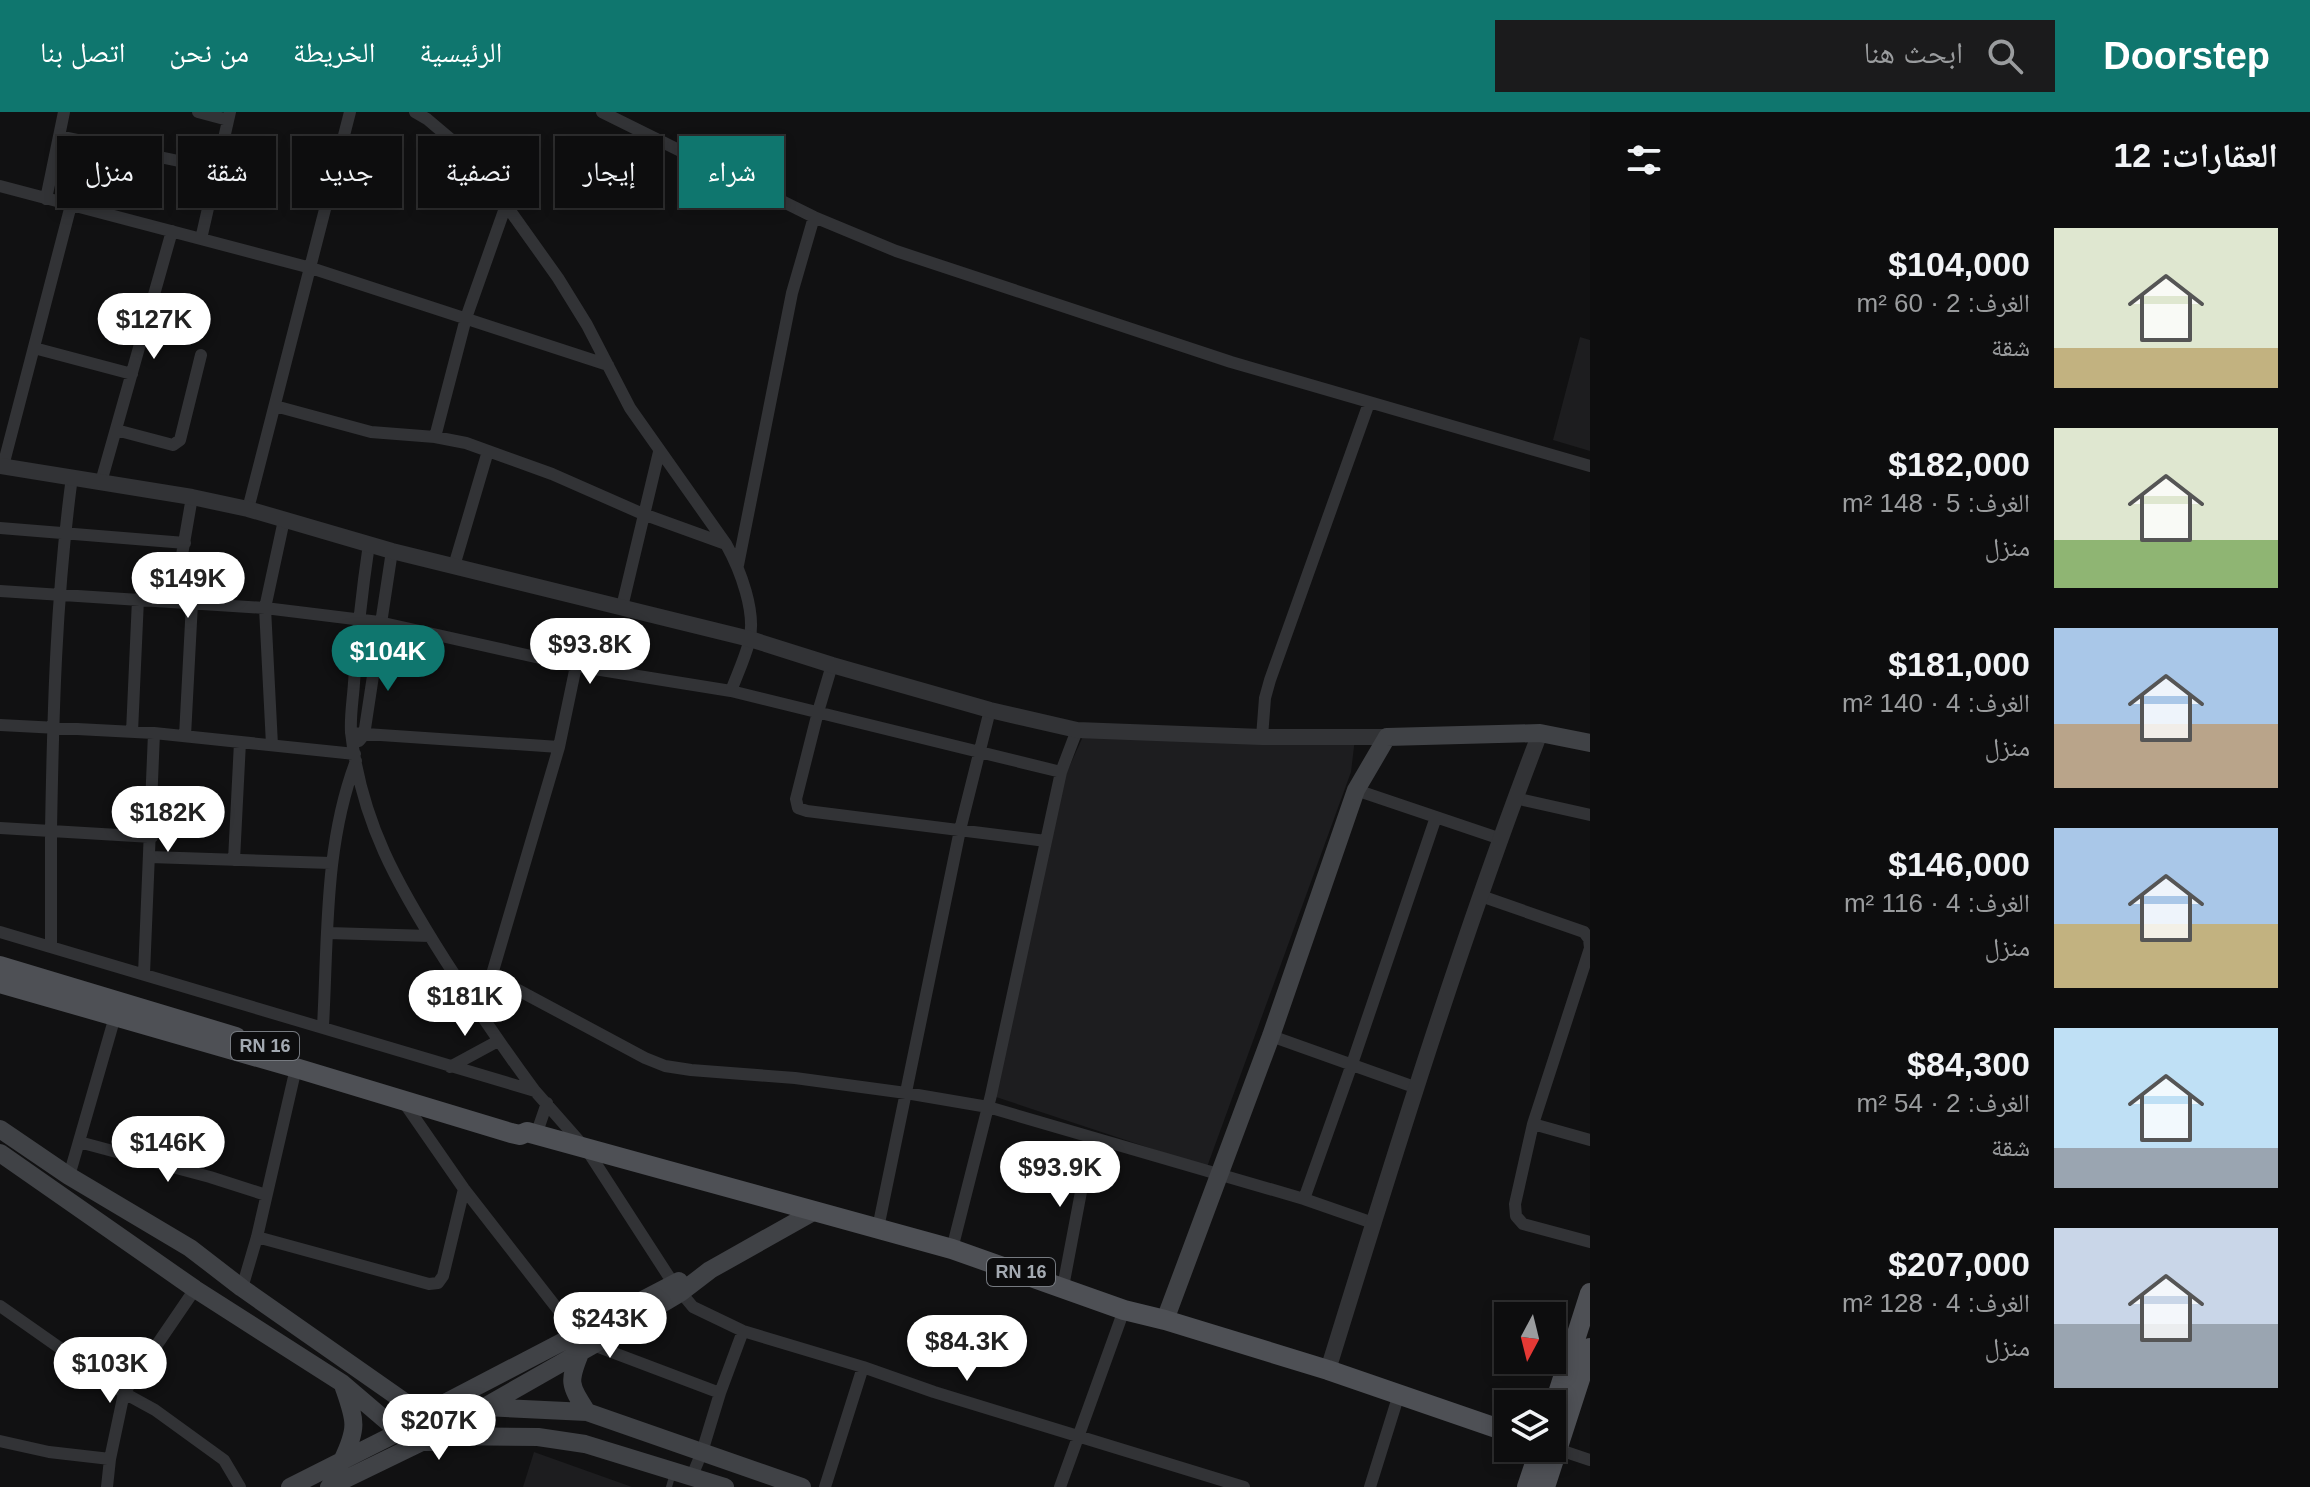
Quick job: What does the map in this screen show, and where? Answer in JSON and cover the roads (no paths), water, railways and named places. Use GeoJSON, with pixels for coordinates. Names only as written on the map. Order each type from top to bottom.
{"type":"FeatureCollection","features":[{"type":"Feature","properties":{"kind":"main road"},"geometry":{"type":"LineString","coordinates":[[1165,1320],[1271,1036],[1356,790],[1387,737],[1540,733],[1590,743]]}},
{"type":"Feature","properties":{"kind":"main road","name":"RN 16"},"geometry":{"type":"LineString","coordinates":[[0,966],[116,1010],[296,1068],[511,1133],[531,1133]]}},
{"type":"Feature","properties":{"kind":"main road","name":"RN 16"},"geometry":{"type":"LineString","coordinates":[[0,983],[116,1010],[515,1122],[531,1133],[587,1150],[952,1249],[1124,1310],[1328,1370],[1494,1427]]}},
{"type":"Feature","properties":{"kind":"main road"},"geometry":{"type":"LineString","coordinates":[[0,1129],[69,1176],[190,1248],[424,1427]]}},
{"type":"Feature","properties":{"kind":"main road"},"geometry":{"type":"LineString","coordinates":[[0,1153],[195,1289],[342,1383],[390,1424],[585,1444],[678,1478],[725,1487]]}},
{"type":"Feature","properties":{"kind":"main road"},"geometry":{"type":"LineString","coordinates":[[484,1407],[676,1288],[815,1211]]}},
{"type":"Feature","properties":{"kind":"main road"},"geometry":{"type":"LineString","coordinates":[[1559,1390],[1590,1293]]}},
{"type":"Feature","properties":{"kind":"main road"},"geometry":{"type":"LineString","coordinates":[[584,1343],[571,1384],[587,1412]]}},
{"type":"Feature","properties":{"kind":"main road"},"geometry":{"type":"LineString","coordinates":[[329,1487],[424,1427],[584,1343]]}},
{"type":"Feature","properties":{"kind":"main road"},"geometry":{"type":"LineString","coordinates":[[1566,1408],[1590,1348]]}},
{"type":"Feature","properties":{"kind":"main road"},"geometry":{"type":"LineString","coordinates":[[342,1383],[354,1419],[353,1438],[342,1461]]}},
{"type":"Feature","properties":{"kind":"main road"},"geometry":{"type":"LineString","coordinates":[[290,1487],[342,1461],[424,1427],[445,1409],[484,1407],[587,1412],[802,1487]]}},
{"type":"Feature","properties":{"kind":"main road"},"geometry":{"type":"LineString","coordinates":[[1527,1487],[1542,1462]]}},
{"type":"Feature","properties":{"kind":"main road"},"geometry":{"type":"LineString","coordinates":[[1545,1487],[1548,1462]]}},
{"type":"Feature","properties":{"kind":"street"},"geometry":{"type":"LineString","coordinates":[[59,136],[64,112]]}},
{"type":"Feature","properties":{"kind":"street"},"geometry":{"type":"LineString","coordinates":[[198,112],[229,116],[224,136]]}},
{"type":"Feature","properties":{"kind":"street"},"geometry":{"type":"LineString","coordinates":[[248,509],[350,112]]}},
{"type":"Feature","properties":{"kind":"street"},"geometry":{"type":"LineString","coordinates":[[602,112],[814,217],[896,251],[1231,362],[1590,466]]}},
{"type":"Feature","properties":{"kind":"street"},"geometry":{"type":"LineString","coordinates":[[426,114],[448,136]]}},
{"type":"Feature","properties":{"kind":"street"},"geometry":{"type":"LineString","coordinates":[[46,199],[57,146]]}},
{"type":"Feature","properties":{"kind":"street"},"geometry":{"type":"LineString","coordinates":[[0,186],[57,202]]}},
{"type":"Feature","properties":{"kind":"street"},"geometry":{"type":"LineString","coordinates":[[70,208],[1,466],[248,509],[392,551],[750,639],[990,710],[1077,730],[1262,737],[1387,737]]}},
{"type":"Feature","properties":{"kind":"street"},"geometry":{"type":"LineString","coordinates":[[83,208],[311,268],[608,365]]}},
{"type":"Feature","properties":{"kind":"street"},"geometry":{"type":"LineString","coordinates":[[201,239],[208,208]]}},
{"type":"Feature","properties":{"kind":"street"},"geometry":{"type":"LineString","coordinates":[[435,437],[466,318],[505,208]]}},
{"type":"Feature","properties":{"kind":"street"},"geometry":{"type":"LineString","coordinates":[[508,208],[587,325],[630,408],[738,565],[748,604],[750,639],[731,691]]}},
{"type":"Feature","properties":{"kind":"street"},"geometry":{"type":"LineString","coordinates":[[738,565],[792,293],[814,217]]}},
{"type":"Feature","properties":{"kind":"street"},"geometry":{"type":"LineString","coordinates":[[101,482],[172,231]]}},
{"type":"Feature","properties":{"kind":"street"},"geometry":{"type":"LineString","coordinates":[[34,348],[132,374]]}},
{"type":"Feature","properties":{"kind":"street"},"geometry":{"type":"LineString","coordinates":[[116,430],[164,444],[173,445],[180,440],[201,355]]}},
{"type":"Feature","properties":{"kind":"street"},"geometry":{"type":"LineString","coordinates":[[1262,737],[1265,698],[1270,680],[1369,403]]}},
{"type":"Feature","properties":{"kind":"street"},"geometry":{"type":"LineString","coordinates":[[275,406],[371,432],[466,443],[726,544]]}},
{"type":"Feature","properties":{"kind":"street"},"geometry":{"type":"LineString","coordinates":[[454,566],[488,451]]}},
{"type":"Feature","properties":{"kind":"street"},"geometry":{"type":"LineString","coordinates":[[622,607],[659,452]]}},
{"type":"Feature","properties":{"kind":"street"},"geometry":{"type":"LineString","coordinates":[[51,947],[53,728],[59,595],[72,477]]}},
{"type":"Feature","properties":{"kind":"street"},"geometry":{"type":"LineString","coordinates":[[174,601],[192,497]]}},
{"type":"Feature","properties":{"kind":"street"},"geometry":{"type":"LineString","coordinates":[[272,745],[265,608],[284,520]]}},
{"type":"Feature","properties":{"kind":"street"},"geometry":{"type":"LineString","coordinates":[[0,528],[185,543]]}},
{"type":"Feature","properties":{"kind":"street"},"geometry":{"type":"LineString","coordinates":[[358,734],[358,619],[369,544]]}},
{"type":"Feature","properties":{"kind":"street"},"geometry":{"type":"LineString","coordinates":[[323,1026],[331,863],[355,753],[392,551]]}},
{"type":"Feature","properties":{"kind":"street"},"geometry":{"type":"LineString","coordinates":[[0,591],[265,608],[379,622],[576,666],[731,691],[1061,772]]}},
{"type":"Feature","properties":{"kind":"street"},"geometry":{"type":"LineString","coordinates":[[132,732],[138,599]]}},
{"type":"Feature","properties":{"kind":"street"},"geometry":{"type":"LineString","coordinates":[[185,736],[192,603]]}},
{"type":"Feature","properties":{"kind":"street"},"geometry":{"type":"LineString","coordinates":[[832,665],[796,799],[798,808],[1046,841]]}},
{"type":"Feature","properties":{"kind":"street"},"geometry":{"type":"LineString","coordinates":[[480,1015],[559,747],[576,666]]}},
{"type":"Feature","properties":{"kind":"street"},"geometry":{"type":"LineString","coordinates":[[878,1228],[960,830],[990,710]]}},
{"type":"Feature","properties":{"kind":"street"},"geometry":{"type":"LineString","coordinates":[[0,725],[154,733],[355,753]]}},
{"type":"Feature","properties":{"kind":"street"},"geometry":{"type":"LineString","coordinates":[[952,1249],[988,1107],[1061,772],[1077,730]]}},
{"type":"Feature","properties":{"kind":"street"},"geometry":{"type":"LineString","coordinates":[[144,974],[154,733]]}},
{"type":"Feature","properties":{"kind":"street"},"geometry":{"type":"LineString","coordinates":[[1328,1370],[1417,1088],[1540,733]]}},
{"type":"Feature","properties":{"kind":"street"},"geometry":{"type":"LineString","coordinates":[[358,734],[559,747]]}},
{"type":"Feature","properties":{"kind":"street"},"geometry":{"type":"LineString","coordinates":[[234,860],[240,742]]}},
{"type":"Feature","properties":{"kind":"street"},"geometry":{"type":"LineString","coordinates":[[355,753],[363,796],[378,843],[430,936],[498,1041],[535,1091],[587,1150],[676,1288],[693,1307],[743,1331],[1244,1487]]}},
{"type":"Feature","properties":{"kind":"street"},"geometry":{"type":"LineString","coordinates":[[1356,790],[1501,839]]}},
{"type":"Feature","properties":{"kind":"street"},"geometry":{"type":"LineString","coordinates":[[1515,798],[1590,815]]}},
{"type":"Feature","properties":{"kind":"street"},"geometry":{"type":"LineString","coordinates":[[1304,1199],[1436,817]]}},
{"type":"Feature","properties":{"kind":"street"},"geometry":{"type":"LineString","coordinates":[[0,828],[152,837]]}},
{"type":"Feature","properties":{"kind":"street"},"geometry":{"type":"LineString","coordinates":[[150,857],[331,863]]}},
{"type":"Feature","properties":{"kind":"street"},"geometry":{"type":"LineString","coordinates":[[1481,896],[1584,932],[1589,939],[1590,948],[1533,1124],[1515,1204],[1516,1216],[1523,1224],[1590,1242]]}},
{"type":"Feature","properties":{"kind":"street"},"geometry":{"type":"LineString","coordinates":[[0,932],[535,1091]]}},
{"type":"Feature","properties":{"kind":"street"},"geometry":{"type":"LineString","coordinates":[[328,933],[430,936]]}},
{"type":"Feature","properties":{"kind":"street"},"geometry":{"type":"LineString","coordinates":[[492,976],[665,1066],[795,1078],[988,1107],[1304,1199],[1373,1223]]}},
{"type":"Feature","properties":{"kind":"street"},"geometry":{"type":"LineString","coordinates":[[69,1176],[116,1010]]}},
{"type":"Feature","properties":{"kind":"street"},"geometry":{"type":"LineString","coordinates":[[1271,1036],[1417,1088]]}},
{"type":"Feature","properties":{"kind":"street"},"geometry":{"type":"LineString","coordinates":[[450,1067],[498,1041]]}},
{"type":"Feature","properties":{"kind":"street"},"geometry":{"type":"LineString","coordinates":[[242,1288],[257,1237],[296,1068]]}},
{"type":"Feature","properties":{"kind":"street"},"geometry":{"type":"LineString","coordinates":[[403,1101],[464,1189],[584,1343],[720,1393]]}},
{"type":"Feature","properties":{"kind":"street"},"geometry":{"type":"LineString","coordinates":[[531,1133],[547,1103]]}},
{"type":"Feature","properties":{"kind":"street"},"geometry":{"type":"LineString","coordinates":[[1533,1124],[1590,1140]]}},
{"type":"Feature","properties":{"kind":"street"},"geometry":{"type":"LineString","coordinates":[[1063,1287],[1091,1139]]}},
{"type":"Feature","properties":{"kind":"street"},"geometry":{"type":"LineString","coordinates":[[79,1142],[266,1195]]}},
{"type":"Feature","properties":{"kind":"street"},"geometry":{"type":"LineString","coordinates":[[257,1237],[429,1284],[438,1283],[443,1276],[464,1189]]}},
{"type":"Feature","properties":{"kind":"street"},"geometry":{"type":"LineString","coordinates":[[107,1487],[124,1393],[195,1289]]}},
{"type":"Feature","properties":{"kind":"street"},"geometry":{"type":"LineString","coordinates":[[0,1306],[124,1393],[166,1417],[224,1460],[240,1487]]}},
{"type":"Feature","properties":{"kind":"street"},"geometry":{"type":"LineString","coordinates":[[1060,1487],[1124,1310]]}},
{"type":"Feature","properties":{"kind":"street"},"geometry":{"type":"LineString","coordinates":[[678,1478],[702,1452],[743,1331]]}},
{"type":"Feature","properties":{"kind":"street"},"geometry":{"type":"LineString","coordinates":[[825,1487],[863,1367]]}},
{"type":"Feature","properties":{"kind":"street"},"geometry":{"type":"LineString","coordinates":[[1370,1487],[1399,1394]]}},
{"type":"Feature","properties":{"kind":"street"},"geometry":{"type":"LineString","coordinates":[[0,1441],[49,1452],[110,1459]]}},
{"type":"Feature","properties":{"kind":"street"},"geometry":{"type":"LineString","coordinates":[[1566,1453],[1590,1460]]}}]}
